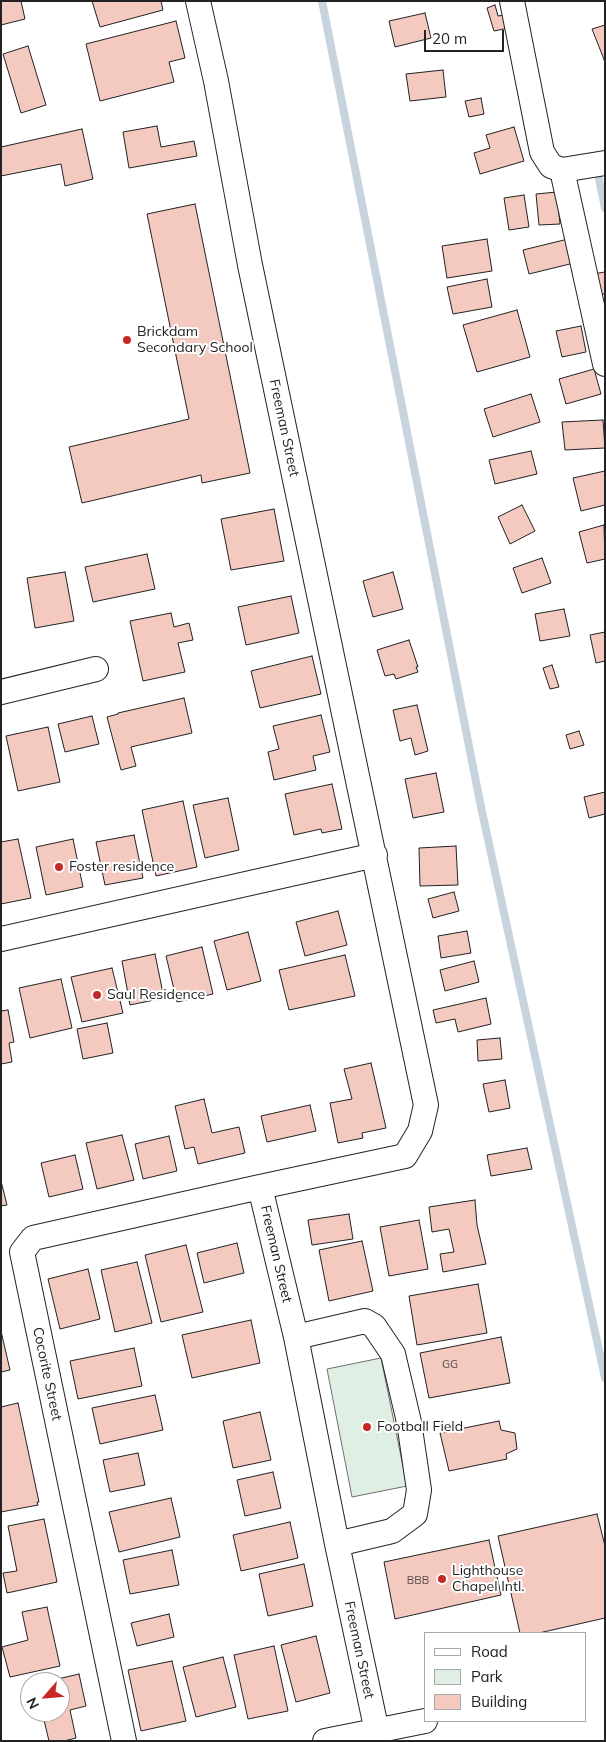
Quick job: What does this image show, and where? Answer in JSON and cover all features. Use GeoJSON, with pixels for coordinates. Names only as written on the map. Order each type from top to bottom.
{"type":"FeatureCollection","features":[{"type":"Feature","properties":{"kind":"street","name":"Freeman Street"},"geometry":{"type":"LineString","coordinates":[[198,1],[216,81],[250,265],[426,1105],[420,1131],[405,1156],[260,1187],[296,1337],[337,1544],[378,1735]]}},
{"type":"Feature","properties":{"kind":"street"},"geometry":{"type":"LineString","coordinates":[[512,1],[542,152],[551,166],[562,170],[605,163]]}},
{"type":"Feature","properties":{"kind":"street"},"geometry":{"type":"LineString","coordinates":[[562,170],[605,364]]}},
{"type":"Feature","properties":{"kind":"street"},"geometry":{"type":"LineString","coordinates":[[1,692],[96,669]]}},
{"type":"Feature","properties":{"kind":"street"},"geometry":{"type":"LineString","coordinates":[[1,939],[375,855]]}},
{"type":"Feature","properties":{"kind":"street","name":"Cocorite Street"},"geometry":{"type":"LineString","coordinates":[[124,1741],[22,1252],[33,1238],[260,1187]]}},
{"type":"Feature","properties":{"kind":"street"},"geometry":{"type":"LineString","coordinates":[[296,1337],[365,1321],[374,1326],[393,1354],[409,1422],[419,1490],[415,1514],[392,1531],[337,1544]]}},
{"type":"Feature","properties":{"kind":"street"},"geometry":{"type":"LineString","coordinates":[[325,1741],[378,1735],[424,1721]]}},
{"type":"Feature","properties":{"kind":"green space","name":"Football Field"},"geometry":{"type":"Polygon","coordinates":[[[381,1358],[407,1486],[352,1497],[327,1369],[381,1358]]]}},
{"type":"Feature","properties":{"kind":"building"},"geometry":{"type":"Polygon","coordinates":[[[1,1],[21,1],[25,19],[1,25],[1,1]]]}},
{"type":"Feature","properties":{"kind":"building"},"geometry":{"type":"Polygon","coordinates":[[[92,1],[161,1],[163,10],[100,27],[92,1]]]}},
{"type":"Feature","properties":{"kind":"building"},"geometry":{"type":"Polygon","coordinates":[[[495,5],[498,16],[504,15],[509,28],[494,31],[487,8],[495,5]]]}},
{"type":"Feature","properties":{"kind":"building"},"geometry":{"type":"Polygon","coordinates":[[[425,13],[431,38],[395,47],[389,21],[425,13]]]}},
{"type":"Feature","properties":{"kind":"building"},"geometry":{"type":"Polygon","coordinates":[[[176,21],[185,58],[169,62],[174,82],[100,101],[86,44],[176,21]]]}},
{"type":"Feature","properties":{"kind":"building"},"geometry":{"type":"Polygon","coordinates":[[[605,25],[605,62],[592,29],[605,25]]]}},
{"type":"Feature","properties":{"kind":"building"},"geometry":{"type":"Polygon","coordinates":[[[28,46],[46,105],[21,113],[3,54],[28,46]]]}},
{"type":"Feature","properties":{"kind":"building"},"geometry":{"type":"Polygon","coordinates":[[[443,70],[446,97],[410,101],[406,74],[443,70]]]}},
{"type":"Feature","properties":{"kind":"building"},"geometry":{"type":"Polygon","coordinates":[[[481,98],[484,114],[469,117],[465,101],[481,98]]]}},
{"type":"Feature","properties":{"kind":"building"},"geometry":{"type":"Polygon","coordinates":[[[157,126],[161,147],[194,141],[197,156],[129,168],[123,132],[157,126]]]}},
{"type":"Feature","properties":{"kind":"building"},"geometry":{"type":"Polygon","coordinates":[[[514,127],[524,161],[480,174],[474,153],[490,148],[486,135],[514,127]]]}},
{"type":"Feature","properties":{"kind":"building"},"geometry":{"type":"Polygon","coordinates":[[[82,129],[93,179],[65,186],[61,164],[1,176],[1,147],[82,129]]]}},
{"type":"Feature","properties":{"kind":"building"},"geometry":{"type":"Polygon","coordinates":[[[557,192],[560,224],[539,225],[536,194],[557,192]]]}},
{"type":"Feature","properties":{"kind":"building"},"geometry":{"type":"Polygon","coordinates":[[[524,195],[529,227],[509,230],[504,198],[524,195]]]}},
{"type":"Feature","properties":{"kind":"building"},"geometry":{"type":"Polygon","coordinates":[[[195,204],[250,473],[202,483],[201,475],[82,503],[69,447],[189,419],[147,214],[195,204]]]}},
{"type":"Feature","properties":{"kind":"building"},"geometry":{"type":"Polygon","coordinates":[[[487,239],[492,271],[447,278],[442,246],[487,239]]]}},
{"type":"Feature","properties":{"kind":"building"},"geometry":{"type":"Polygon","coordinates":[[[568,239],[574,263],[529,274],[523,250],[568,239]]]}},
{"type":"Feature","properties":{"kind":"building"},"geometry":{"type":"Polygon","coordinates":[[[605,272],[605,294],[596,295],[593,274],[605,272]]]}},
{"type":"Feature","properties":{"kind":"building"},"geometry":{"type":"Polygon","coordinates":[[[487,279],[492,307],[453,314],[447,287],[487,279]]]}},
{"type":"Feature","properties":{"kind":"building"},"geometry":{"type":"Polygon","coordinates":[[[517,310],[530,357],[477,372],[463,325],[517,310]]]}},
{"type":"Feature","properties":{"kind":"building"},"geometry":{"type":"Polygon","coordinates":[[[581,326],[586,352],[562,357],[556,331],[581,326]]]}},
{"type":"Feature","properties":{"kind":"building"},"geometry":{"type":"Polygon","coordinates":[[[594,369],[601,394],[566,404],[559,379],[594,369]]]}},
{"type":"Feature","properties":{"kind":"building"},"geometry":{"type":"Polygon","coordinates":[[[531,394],[540,422],[493,437],[484,409],[531,394]]]}},
{"type":"Feature","properties":{"kind":"building"},"geometry":{"type":"Polygon","coordinates":[[[603,420],[605,448],[565,450],[562,422],[603,420]]]}},
{"type":"Feature","properties":{"kind":"building"},"geometry":{"type":"Polygon","coordinates":[[[531,451],[537,474],[495,484],[489,460],[531,451]]]}},
{"type":"Feature","properties":{"kind":"building"},"geometry":{"type":"Polygon","coordinates":[[[605,471],[605,505],[581,511],[573,478],[605,471]]]}},
{"type":"Feature","properties":{"kind":"building"},"geometry":{"type":"Polygon","coordinates":[[[522,505],[535,531],[510,544],[498,517],[522,505]]]}},
{"type":"Feature","properties":{"kind":"building"},"geometry":{"type":"Polygon","coordinates":[[[274,509],[284,561],[231,570],[221,519],[274,509]]]}},
{"type":"Feature","properties":{"kind":"building"},"geometry":{"type":"Polygon","coordinates":[[[604,525],[605,559],[587,563],[579,532],[604,525]]]}},
{"type":"Feature","properties":{"kind":"building"},"geometry":{"type":"Polygon","coordinates":[[[147,554],[155,589],[93,602],[85,567],[147,554]]]}},
{"type":"Feature","properties":{"kind":"building"},"geometry":{"type":"Polygon","coordinates":[[[542,558],[551,583],[522,593],[513,568],[542,558]]]}},
{"type":"Feature","properties":{"kind":"building"},"geometry":{"type":"Polygon","coordinates":[[[65,572],[74,621],[35,628],[27,578],[65,572]]]}},
{"type":"Feature","properties":{"kind":"building"},"geometry":{"type":"Polygon","coordinates":[[[393,572],[403,609],[373,617],[363,581],[393,572]]]}},
{"type":"Feature","properties":{"kind":"building"},"geometry":{"type":"Polygon","coordinates":[[[291,596],[299,633],[246,645],[238,607],[291,596]]]}},
{"type":"Feature","properties":{"kind":"building"},"geometry":{"type":"Polygon","coordinates":[[[564,609],[570,636],[540,641],[535,614],[564,609]]]}},
{"type":"Feature","properties":{"kind":"building"},"geometry":{"type":"Polygon","coordinates":[[[171,613],[174,627],[189,623],[193,640],[178,643],[185,672],[143,681],[130,621],[171,613]]]}},
{"type":"Feature","properties":{"kind":"building"},"geometry":{"type":"Polygon","coordinates":[[[605,632],[605,661],[596,663],[590,635],[605,632]]]}},
{"type":"Feature","properties":{"kind":"building"},"geometry":{"type":"Polygon","coordinates":[[[409,640],[418,672],[396,679],[394,674],[385,676],[377,650],[409,640]]]}},
{"type":"Feature","properties":{"kind":"building"},"geometry":{"type":"Polygon","coordinates":[[[312,656],[321,694],[260,708],[251,671],[312,656]]]}},
{"type":"Feature","properties":{"kind":"building"},"geometry":{"type":"Polygon","coordinates":[[[552,665],[559,687],[550,689],[543,668],[552,665]]]}},
{"type":"Feature","properties":{"kind":"building"},"geometry":{"type":"Polygon","coordinates":[[[184,698],[192,733],[131,747],[136,766],[121,770],[107,717],[184,698]]]}},
{"type":"Feature","properties":{"kind":"building"},"geometry":{"type":"Polygon","coordinates":[[[417,705],[428,751],[415,755],[411,738],[400,741],[393,710],[417,705]]]}},
{"type":"Feature","properties":{"kind":"building"},"geometry":{"type":"Polygon","coordinates":[[[321,715],[330,752],[313,756],[316,770],[274,780],[268,752],[279,749],[273,726],[321,715]]]}},
{"type":"Feature","properties":{"kind":"building"},"geometry":{"type":"Polygon","coordinates":[[[92,716],[99,744],[65,752],[58,724],[92,716]]]}},
{"type":"Feature","properties":{"kind":"building"},"geometry":{"type":"Polygon","coordinates":[[[48,727],[60,782],[18,791],[6,736],[48,727]]]}},
{"type":"Feature","properties":{"kind":"building"},"geometry":{"type":"Polygon","coordinates":[[[579,731],[584,745],[570,749],[566,735],[579,731]]]}},
{"type":"Feature","properties":{"kind":"building"},"geometry":{"type":"Polygon","coordinates":[[[436,773],[444,812],[413,818],[405,779],[436,773]]]}},
{"type":"Feature","properties":{"kind":"building"},"geometry":{"type":"Polygon","coordinates":[[[332,784],[342,829],[322,833],[321,829],[294,835],[285,794],[332,784]]]}},
{"type":"Feature","properties":{"kind":"building"},"geometry":{"type":"Polygon","coordinates":[[[605,792],[605,814],[589,818],[584,797],[605,792]]]}},
{"type":"Feature","properties":{"kind":"building"},"geometry":{"type":"Polygon","coordinates":[[[228,798],[239,850],[205,858],[193,805],[228,798]]]}},
{"type":"Feature","properties":{"kind":"building"},"geometry":{"type":"Polygon","coordinates":[[[183,801],[197,867],[156,876],[142,810],[183,801]]]}},
{"type":"Feature","properties":{"kind":"building"},"geometry":{"type":"Polygon","coordinates":[[[134,835],[143,878],[105,885],[96,842],[134,835]]]}},
{"type":"Feature","properties":{"kind":"building"},"geometry":{"type":"Polygon","coordinates":[[[18,839],[31,898],[1,904],[1,842],[18,839]]]}},
{"type":"Feature","properties":{"kind":"building","name":"Foster residence"},"geometry":{"type":"Polygon","coordinates":[[[73,839],[83,887],[46,895],[36,847],[73,839]]]}},
{"type":"Feature","properties":{"kind":"building"},"geometry":{"type":"Polygon","coordinates":[[[456,846],[458,885],[420,886],[419,848],[456,846]]]}},
{"type":"Feature","properties":{"kind":"building"},"geometry":{"type":"Polygon","coordinates":[[[454,892],[459,911],[433,918],[428,899],[454,892]]]}},
{"type":"Feature","properties":{"kind":"building"},"geometry":{"type":"Polygon","coordinates":[[[338,911],[347,945],[305,956],[296,922],[338,911]]]}},
{"type":"Feature","properties":{"kind":"building"},"geometry":{"type":"Polygon","coordinates":[[[467,931],[471,953],[441,958],[438,936],[467,931]]]}},
{"type":"Feature","properties":{"kind":"building"},"geometry":{"type":"Polygon","coordinates":[[[248,932],[261,981],[227,990],[214,941],[248,932]]]}},
{"type":"Feature","properties":{"kind":"building"},"geometry":{"type":"Polygon","coordinates":[[[202,947],[213,994],[177,1002],[166,956],[202,947]]]}},
{"type":"Feature","properties":{"kind":"building"},"geometry":{"type":"Polygon","coordinates":[[[155,954],[164,998],[130,1005],[122,961],[155,954]]]}},
{"type":"Feature","properties":{"kind":"building"},"geometry":{"type":"Polygon","coordinates":[[[345,955],[355,996],[289,1010],[279,970],[345,955]]]}},
{"type":"Feature","properties":{"kind":"building"},"geometry":{"type":"Polygon","coordinates":[[[474,961],[479,982],[445,991],[440,970],[474,961]]]}},
{"type":"Feature","properties":{"kind":"building","name":"Saul Residence"},"geometry":{"type":"Polygon","coordinates":[[[112,968],[123,1013],[82,1022],[71,977],[112,968]]]}},
{"type":"Feature","properties":{"kind":"building"},"geometry":{"type":"Polygon","coordinates":[[[61,979],[72,1028],[30,1038],[19,988],[61,979]]]}},
{"type":"Feature","properties":{"kind":"building"},"geometry":{"type":"Polygon","coordinates":[[[486,998],[491,1024],[458,1032],[455,1019],[436,1023],[433,1010],[486,998]]]}},
{"type":"Feature","properties":{"kind":"building"},"geometry":{"type":"Polygon","coordinates":[[[8,1010],[14,1042],[9,1043],[12,1062],[1,1064],[1,1011],[8,1010]]]}},
{"type":"Feature","properties":{"kind":"building"},"geometry":{"type":"Polygon","coordinates":[[[107,1023],[113,1053],[83,1059],[77,1029],[107,1023]]]}},
{"type":"Feature","properties":{"kind":"building"},"geometry":{"type":"Polygon","coordinates":[[[500,1038],[502,1059],[478,1061],[477,1040],[500,1038]]]}},
{"type":"Feature","properties":{"kind":"building"},"geometry":{"type":"Polygon","coordinates":[[[371,1063],[386,1128],[362,1133],[363,1138],[338,1143],[330,1103],[352,1099],[344,1069],[371,1063]]]}},
{"type":"Feature","properties":{"kind":"building"},"geometry":{"type":"Polygon","coordinates":[[[505,1080],[510,1108],[489,1112],[483,1084],[505,1080]]]}},
{"type":"Feature","properties":{"kind":"building"},"geometry":{"type":"Polygon","coordinates":[[[204,1099],[212,1133],[239,1127],[245,1153],[198,1164],[194,1147],[185,1149],[175,1106],[204,1099]]]}},
{"type":"Feature","properties":{"kind":"building"},"geometry":{"type":"Polygon","coordinates":[[[310,1105],[316,1131],[267,1142],[261,1116],[310,1105]]]}},
{"type":"Feature","properties":{"kind":"building"},"geometry":{"type":"Polygon","coordinates":[[[122,1135],[134,1180],[97,1189],[86,1143],[122,1135]]]}},
{"type":"Feature","properties":{"kind":"building"},"geometry":{"type":"Polygon","coordinates":[[[169,1136],[177,1171],[143,1179],[135,1144],[169,1136]]]}},
{"type":"Feature","properties":{"kind":"building"},"geometry":{"type":"Polygon","coordinates":[[[527,1148],[532,1169],[491,1176],[487,1155],[527,1148]]]}},
{"type":"Feature","properties":{"kind":"building"},"geometry":{"type":"Polygon","coordinates":[[[75,1155],[83,1189],[49,1197],[41,1163],[75,1155]]]}},
{"type":"Feature","properties":{"kind":"building"},"geometry":{"type":"Polygon","coordinates":[[[1,1181],[7,1205],[1,1206],[1,1181]]]}},
{"type":"Feature","properties":{"kind":"building"},"geometry":{"type":"Polygon","coordinates":[[[475,1200],[477,1225],[486,1264],[443,1272],[440,1254],[454,1252],[449,1229],[432,1232],[429,1207],[475,1200]]]}},
{"type":"Feature","properties":{"kind":"building"},"geometry":{"type":"Polygon","coordinates":[[[349,1214],[353,1239],[312,1245],[308,1220],[349,1214]]]}},
{"type":"Feature","properties":{"kind":"building"},"geometry":{"type":"Polygon","coordinates":[[[419,1220],[428,1269],[389,1276],[380,1227],[419,1220]]]}},
{"type":"Feature","properties":{"kind":"building"},"geometry":{"type":"Polygon","coordinates":[[[362,1241],[373,1291],[329,1301],[319,1250],[362,1241]]]}},
{"type":"Feature","properties":{"kind":"building"},"geometry":{"type":"Polygon","coordinates":[[[237,1243],[244,1273],[204,1283],[197,1253],[237,1243]]]}},
{"type":"Feature","properties":{"kind":"building"},"geometry":{"type":"Polygon","coordinates":[[[186,1245],[203,1312],[161,1322],[145,1255],[186,1245]]]}},
{"type":"Feature","properties":{"kind":"building"},"geometry":{"type":"Polygon","coordinates":[[[137,1262],[152,1323],[115,1332],[101,1270],[137,1262]]]}},
{"type":"Feature","properties":{"kind":"building"},"geometry":{"type":"Polygon","coordinates":[[[88,1269],[100,1319],[60,1329],[48,1279],[88,1269]]]}},
{"type":"Feature","properties":{"kind":"building"},"geometry":{"type":"Polygon","coordinates":[[[478,1284],[487,1333],[417,1345],[409,1296],[478,1284]]]}},
{"type":"Feature","properties":{"kind":"building"},"geometry":{"type":"Polygon","coordinates":[[[251,1320],[260,1363],[192,1378],[182,1335],[251,1320]]]}},
{"type":"Feature","properties":{"kind":"building"},"geometry":{"type":"Polygon","coordinates":[[[1,1331],[10,1370],[1,1372],[1,1331]]]}},
{"type":"Feature","properties":{"kind":"building"},"geometry":{"type":"Polygon","coordinates":[[[501,1337],[510,1383],[429,1398],[420,1353],[501,1337]]]}},
{"type":"Feature","properties":{"kind":"building"},"geometry":{"type":"Polygon","coordinates":[[[134,1348],[142,1386],[78,1399],[70,1361],[134,1348]]]}},
{"type":"Feature","properties":{"kind":"building"},"geometry":{"type":"Polygon","coordinates":[[[155,1395],[163,1430],[100,1444],[92,1408],[155,1395]]]}},
{"type":"Feature","properties":{"kind":"building"},"geometry":{"type":"Polygon","coordinates":[[[18,1403],[39,1502],[37,1502],[38,1505],[1,1512],[1,1407],[18,1403]]]}},
{"type":"Feature","properties":{"kind":"building"},"geometry":{"type":"Polygon","coordinates":[[[260,1412],[271,1460],[233,1468],[223,1421],[260,1412]]]}},
{"type":"Feature","properties":{"kind":"building"},"geometry":{"type":"Polygon","coordinates":[[[499,1421],[501,1430],[515,1433],[517,1449],[506,1454],[507,1459],[449,1471],[440,1433],[499,1421]]]}},
{"type":"Feature","properties":{"kind":"building"},"geometry":{"type":"Polygon","coordinates":[[[138,1453],[145,1485],[110,1492],[103,1460],[138,1453]]]}},
{"type":"Feature","properties":{"kind":"building"},"geometry":{"type":"Polygon","coordinates":[[[273,1472],[281,1508],[245,1516],[237,1480],[273,1472]]]}},
{"type":"Feature","properties":{"kind":"building"},"geometry":{"type":"Polygon","coordinates":[[[171,1498],[180,1537],[119,1552],[109,1512],[171,1498]]]}},
{"type":"Feature","properties":{"kind":"building"},"geometry":{"type":"Polygon","coordinates":[[[597,1514],[605,1546],[605,1618],[543,1632],[520,1632],[498,1536],[597,1514]]]}},
{"type":"Feature","properties":{"kind":"building"},"geometry":{"type":"Polygon","coordinates":[[[44,1519],[57,1582],[7,1593],[3,1573],[17,1571],[8,1526],[44,1519]]]}},
{"type":"Feature","properties":{"kind":"building"},"geometry":{"type":"Polygon","coordinates":[[[290,1522],[298,1558],[241,1571],[233,1535],[290,1522]]]}},
{"type":"Feature","properties":{"kind":"building","name":"Lighthouse Chapel Intl."},"geometry":{"type":"Polygon","coordinates":[[[489,1540],[501,1595],[395,1619],[384,1562],[489,1540]]]}},
{"type":"Feature","properties":{"kind":"building"},"geometry":{"type":"Polygon","coordinates":[[[172,1550],[179,1585],[130,1594],[123,1560],[172,1550]]]}},
{"type":"Feature","properties":{"kind":"building"},"geometry":{"type":"Polygon","coordinates":[[[304,1564],[313,1606],[268,1616],[259,1574],[304,1564]]]}},
{"type":"Feature","properties":{"kind":"building"},"geometry":{"type":"Polygon","coordinates":[[[47,1607],[60,1666],[33,1672],[20,1672],[20,1675],[10,1677],[2,1647],[28,1640],[22,1612],[47,1607]]]}},
{"type":"Feature","properties":{"kind":"building"},"geometry":{"type":"Polygon","coordinates":[[[169,1614],[174,1637],[137,1646],[131,1623],[169,1614]]]}},
{"type":"Feature","properties":{"kind":"building"},"geometry":{"type":"Polygon","coordinates":[[[316,1636],[330,1693],[296,1702],[281,1645],[316,1636]]]}},
{"type":"Feature","properties":{"kind":"building"},"geometry":{"type":"Polygon","coordinates":[[[274,1646],[288,1711],[248,1719],[234,1655],[274,1646]]]}},
{"type":"Feature","properties":{"kind":"building"},"geometry":{"type":"Polygon","coordinates":[[[223,1657],[236,1707],[196,1717],[183,1667],[223,1657]]]}},
{"type":"Feature","properties":{"kind":"building"},"geometry":{"type":"Polygon","coordinates":[[[172,1661],[186,1721],[141,1731],[128,1670],[172,1661]]]}},
{"type":"Feature","properties":{"kind":"building"},"geometry":{"type":"Polygon","coordinates":[[[79,1674],[86,1706],[70,1710],[70,1676],[79,1674]]]}},
{"type":"Feature","properties":{"kind":"building"},"geometry":{"type":"Polygon","coordinates":[[[70,1710],[76,1738],[64,1741],[49,1741],[44,1722],[70,1722],[70,1710]]]}},
{"type":"Feature","properties":{"kind":"waterway"},"geometry":{"type":"LineString","coordinates":[[322,1],[481,807],[605,1378]]}},
{"type":"Feature","properties":{"kind":"waterway"},"geometry":{"type":"LineString","coordinates":[[599,179],[605,208]]}},
{"type":"Feature","properties":{"kind":"place","name":"Brickdam Secondary School"},"geometry":{"type":"Point","coordinates":[127,340]}},
{"type":"Feature","properties":{"kind":"place","name":"Foster residence"},"geometry":{"type":"Point","coordinates":[59,867]}},
{"type":"Feature","properties":{"kind":"place","name":"Saul Residence"},"geometry":{"type":"Point","coordinates":[97,995]}},
{"type":"Feature","properties":{"kind":"place","name":"Football Field"},"geometry":{"type":"Point","coordinates":[367,1427]}},
{"type":"Feature","properties":{"kind":"place","name":"Lighthouse Chapel Intl."},"geometry":{"type":"Point","coordinates":[442,1579]}}]}
